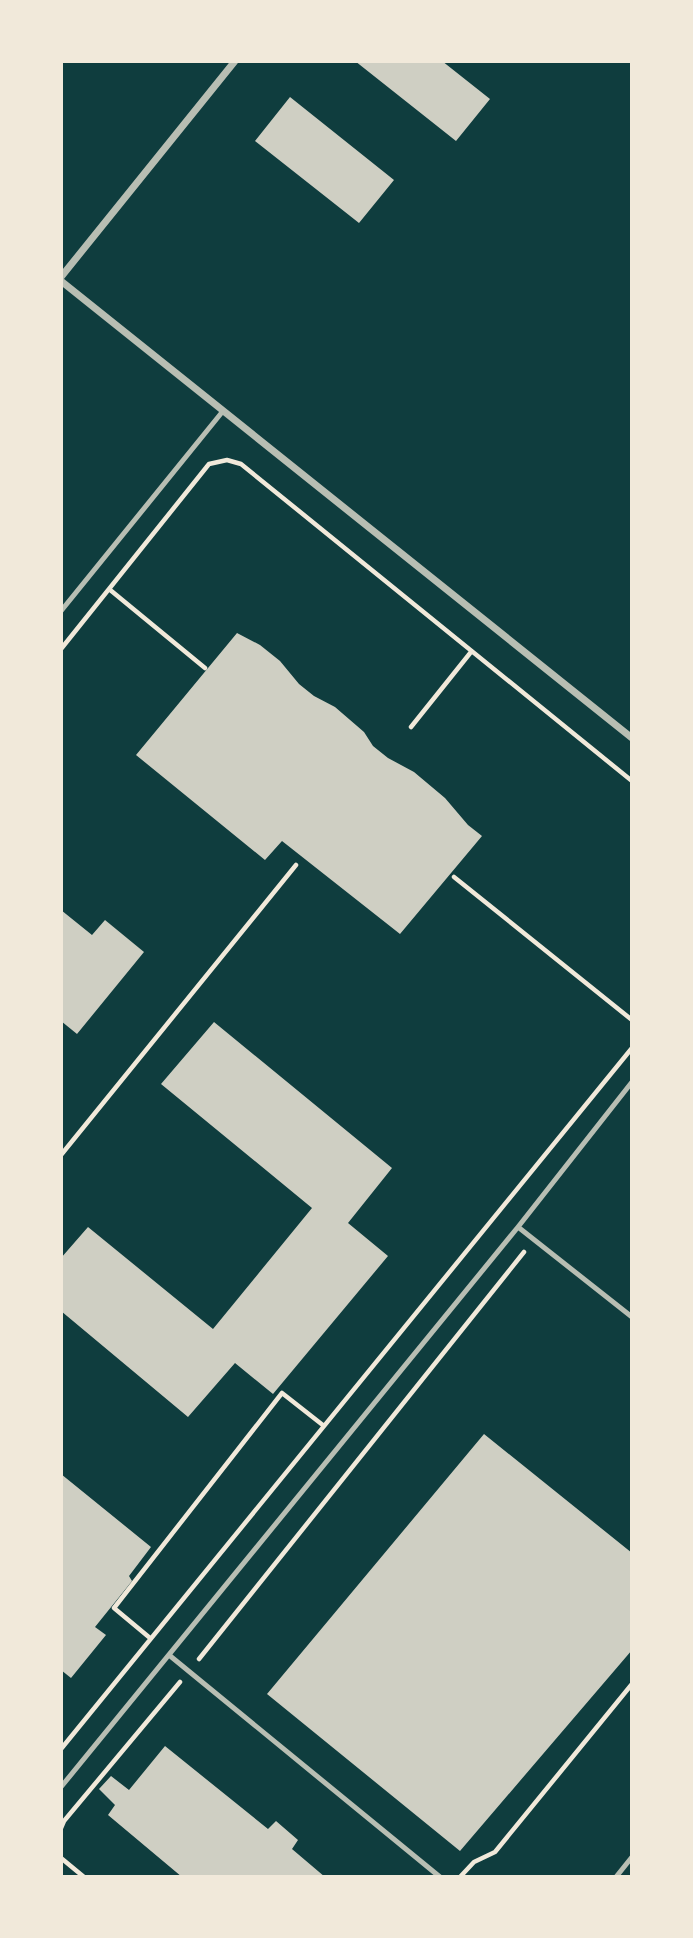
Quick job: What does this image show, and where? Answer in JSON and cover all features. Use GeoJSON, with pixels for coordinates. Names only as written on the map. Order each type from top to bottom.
{"type":"FeatureCollection","features":[{"type":"Feature","properties":{"kind":"street"},"geometry":{"type":"LineString","coordinates":[[235,61],[61,279],[632,738]]}},
{"type":"Feature","properties":{"kind":"lane"},"geometry":{"type":"LineString","coordinates":[[61,611],[223,411]]}},
{"type":"Feature","properties":{"kind":"lane"},"geometry":{"type":"LineString","coordinates":[[61,1787],[518,1227],[632,1082]]}},
{"type":"Feature","properties":{"kind":"lane"},"geometry":{"type":"LineString","coordinates":[[518,1227],[632,1317]]}},
{"type":"Feature","properties":{"kind":"lane"},"geometry":{"type":"LineString","coordinates":[[169,1655],[440,1877]]}},
{"type":"Feature","properties":{"kind":"lane"},"geometry":{"type":"LineString","coordinates":[[616,1877],[632,1857]]}},
{"type":"Feature","properties":{"kind":"path"},"geometry":{"type":"LineString","coordinates":[[61,649],[209,464],[228,460],[241,464],[632,781]]}},
{"type":"Feature","properties":{"kind":"path"},"geometry":{"type":"LineString","coordinates":[[109,589],[205,668]]}},
{"type":"Feature","properties":{"kind":"path"},"geometry":{"type":"LineString","coordinates":[[411,727],[471,652]]}},
{"type":"Feature","properties":{"kind":"path"},"geometry":{"type":"LineString","coordinates":[[61,1155],[296,865]]}},
{"type":"Feature","properties":{"kind":"path"},"geometry":{"type":"LineString","coordinates":[[454,877],[632,1020]]}},
{"type":"Feature","properties":{"kind":"path"},"geometry":{"type":"LineString","coordinates":[[61,1749],[632,1048]]}},
{"type":"Feature","properties":{"kind":"path"},"geometry":{"type":"LineString","coordinates":[[61,1828],[524,1252]]}},
{"type":"Feature","properties":{"kind":"path"},"geometry":{"type":"LineString","coordinates":[[150,1637],[114,1608],[282,1394],[324,1426]]}},
{"type":"Feature","properties":{"kind":"path"},"geometry":{"type":"LineString","coordinates":[[460,1877],[474,1861],[495,1852],[632,1684]]}},
{"type":"Feature","properties":{"kind":"path"},"geometry":{"type":"LineString","coordinates":[[61,1858],[84,1877]]}},
{"type":"Feature","properties":{"kind":"building"},"geometry":{"type":"Polygon","coordinates":[[[355,61],[442,61],[490,99],[456,141],[355,61]]]}},
{"type":"Feature","properties":{"kind":"building"},"geometry":{"type":"Polygon","coordinates":[[[290,97],[394,180],[359,223],[255,141],[290,97]]]}},
{"type":"Feature","properties":{"kind":"building"},"geometry":{"type":"Polygon","coordinates":[[[237,633],[260,645],[280,661],[299,684],[335,707],[388,758],[414,772],[445,798],[468,825],[482,836],[400,934],[282,841],[265,860],[136,755],[237,633]]]}},
{"type":"Feature","properties":{"kind":"building"},"geometry":{"type":"Polygon","coordinates":[[[61,910],[92,935],[105,920],[144,952],[77,1034],[61,1021],[61,910]]]}},
{"type":"Feature","properties":{"kind":"building"},"geometry":{"type":"Polygon","coordinates":[[[214,1022],[392,1168],[348,1223],[388,1256],[273,1394],[235,1363],[188,1417],[61,1311],[61,1258],[88,1227],[213,1329],[312,1208],[161,1084],[214,1022]]]}},
{"type":"Feature","properties":{"kind":"building"},"geometry":{"type":"Polygon","coordinates":[[[484,1434],[632,1553],[632,1650],[460,1851],[267,1694],[484,1434]]]}},
{"type":"Feature","properties":{"kind":"building"},"geometry":{"type":"Polygon","coordinates":[[[61,1474],[151,1547],[129,1576],[132,1581],[95,1627],[106,1635],[71,1678],[61,1670],[61,1474]]]}},
{"type":"Feature","properties":{"kind":"building"},"geometry":{"type":"Polygon","coordinates":[[[165,1746],[268,1829],[276,1821],[298,1840],[292,1849],[325,1877],[182,1877],[108,1815],[115,1805],[99,1789],[111,1776],[129,1790],[165,1746]]]}}]}
